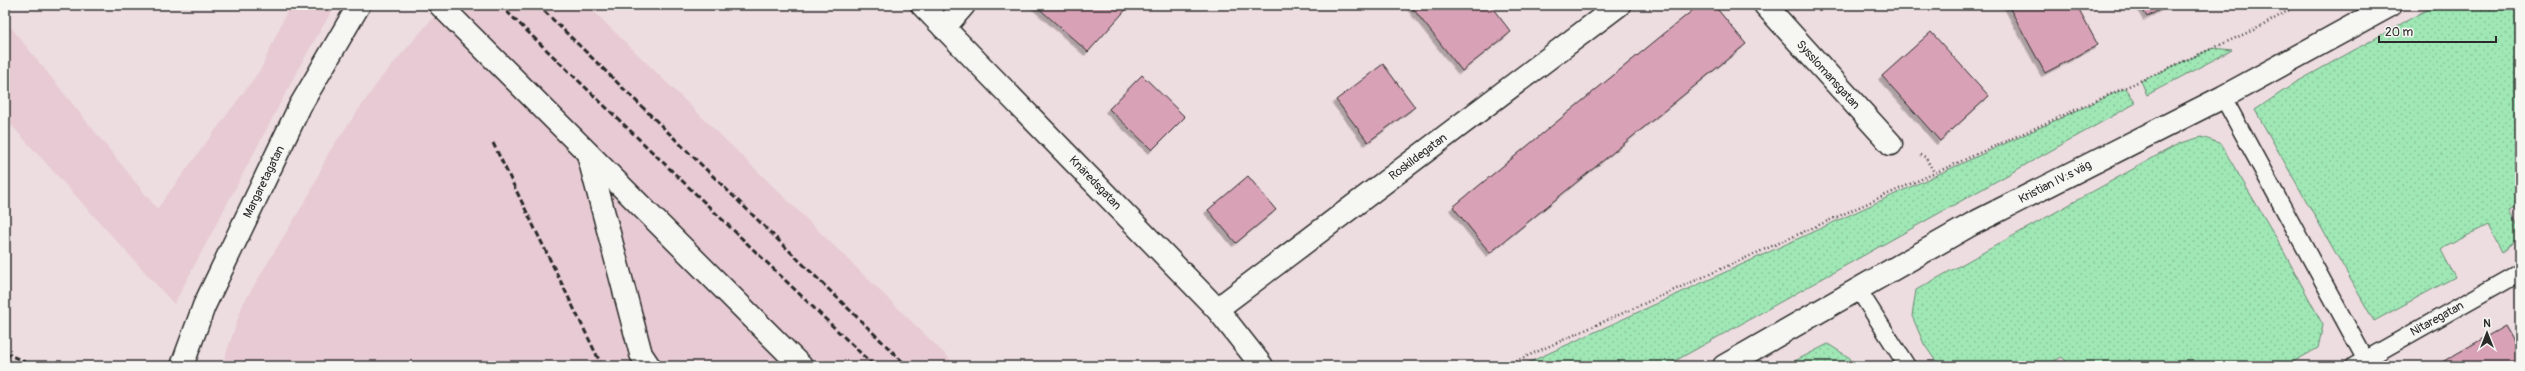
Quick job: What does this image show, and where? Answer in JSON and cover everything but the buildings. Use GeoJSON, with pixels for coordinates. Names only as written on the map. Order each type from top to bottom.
{"type":"FeatureCollection","features":[{"type":"Feature","properties":{"kind":"street","name":"Margaretagatan"},"geometry":{"type":"LineString","coordinates":[[182,366],[204,306],[300,106],[359,5]]}},
{"type":"Feature","properties":{"kind":"street"},"geometry":{"type":"LineString","coordinates":[[440,5],[801,366]]}},
{"type":"Feature","properties":{"kind":"street","name":"Knäredsgatan"},"geometry":{"type":"LineString","coordinates":[[922,5],[1217,309],[1262,366]]}},
{"type":"Feature","properties":{"kind":"street"},"geometry":{"type":"LineString","coordinates":[[944,28],[964,5]]}},
{"type":"Feature","properties":{"kind":"street","name":"Roskildegatan"},"geometry":{"type":"LineString","coordinates":[[1217,309],[1618,5]]}},
{"type":"Feature","properties":{"kind":"street","name":"Sysslomansgatan"},"geometry":{"type":"LineString","coordinates":[[1765,5],[1891,144]]}},
{"type":"Feature","properties":{"kind":"street","name":"Kristian IV:s väg"},"geometry":{"type":"LineString","coordinates":[[1724,366],[1972,224],[2223,97],[2391,5]]}},
{"type":"Feature","properties":{"kind":"street"},"geometry":{"type":"LineString","coordinates":[[588,153],[641,354],[649,366]]}},
{"type":"Feature","properties":{"kind":"lane"},"geometry":{"type":"LineString","coordinates":[[2223,97],[2363,364]]}},
{"type":"Feature","properties":{"kind":"lane","name":"Nitaregatan"},"geometry":{"type":"LineString","coordinates":[[2363,364],[2518,278]]}},
{"type":"Feature","properties":{"kind":"lane"},"geometry":{"type":"LineString","coordinates":[[1858,289],[1907,366]]}},
{"type":"Feature","properties":{"kind":"path"},"geometry":{"type":"LineString","coordinates":[[1505,366],[2260,27],[2298,5]]}},
{"type":"Feature","properties":{"kind":"path"},"geometry":{"type":"LineString","coordinates":[[2430,5],[2520,10]]}},
{"type":"Feature","properties":{"kind":"shaded area"},"geometry":{"type":"Polygon","coordinates":[[[290,5],[335,5],[302,62],[174,304],[5,118],[5,20],[157,209],[261,69],[290,5]]]}},
{"type":"Feature","properties":{"kind":"shaded area"},"geometry":{"type":"Polygon","coordinates":[[[444,5],[587,5],[957,366],[222,366],[243,304],[310,193],[329,152],[381,78],[444,5]]]}},
{"type":"Feature","properties":{"kind":"green space"},"geometry":{"type":"Polygon","coordinates":[[[2435,5],[2520,5],[2520,205],[2510,210],[2520,230],[2520,237],[2502,253],[2488,225],[2445,247],[2441,250],[2455,277],[2374,321],[2255,110],[2295,83],[2435,5]]]}},
{"type":"Feature","properties":{"kind":"green space"},"geometry":{"type":"Polygon","coordinates":[[[2213,48],[2232,50],[2147,95],[2141,81],[2213,48]]]}},
{"type":"Feature","properties":{"kind":"green space"},"geometry":{"type":"Polygon","coordinates":[[[2126,88],[2136,103],[1666,366],[1521,366],[2126,88]]]}},
{"type":"Feature","properties":{"kind":"green space"},"geometry":{"type":"Polygon","coordinates":[[[2201,137],[2220,143],[2277,239],[2323,325],[2318,348],[2286,366],[2071,366],[2062,357],[2044,366],[1939,366],[1924,344],[1912,316],[1916,290],[2178,144],[2201,137]]]}},
{"type":"Feature","properties":{"kind":"green space"},"geometry":{"type":"Polygon","coordinates":[[[1828,344],[1850,358],[1853,366],[1785,366],[1828,344]]]}},
{"type":"Feature","properties":{"kind":"railway"},"geometry":{"type":"LineString","coordinates":[[500,5],[874,366]]}},
{"type":"Feature","properties":{"kind":"railway"},"geometry":{"type":"LineString","coordinates":[[538,5],[907,366]]}},
{"type":"Feature","properties":{"kind":"railway"},"geometry":{"type":"LineString","coordinates":[[493,143],[602,366]]}},
{"type":"Feature","properties":{"kind":"railway"},"geometry":{"type":"LineString","coordinates":[[5,353],[34,366]]}}]}
